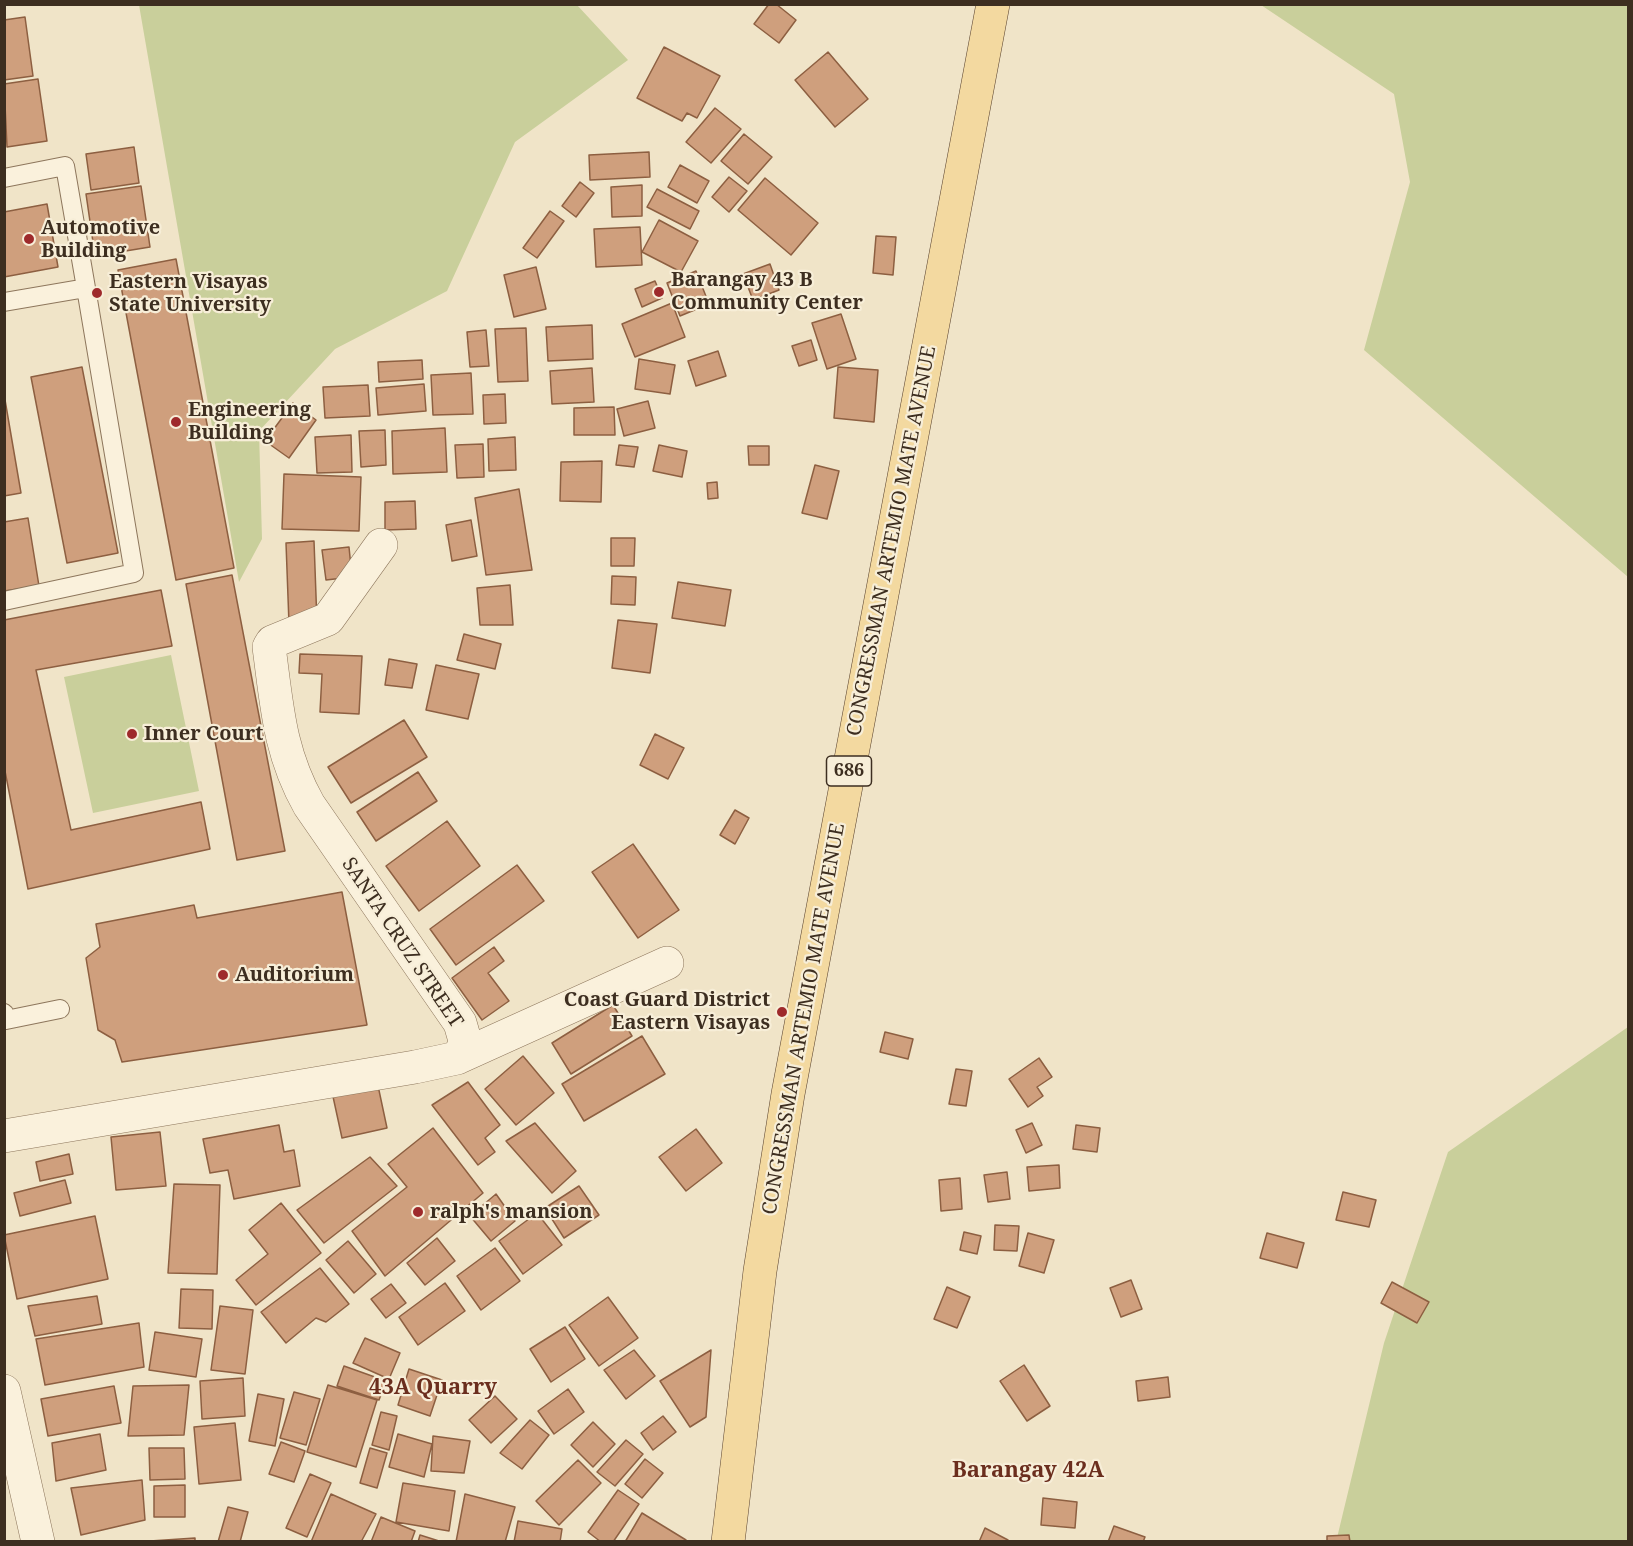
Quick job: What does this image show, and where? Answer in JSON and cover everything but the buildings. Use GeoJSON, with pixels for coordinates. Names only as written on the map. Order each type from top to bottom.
{"type":"FeatureCollection","features":[{"type":"Feature","properties":{"kind":"main road","name":"CONGRESSMAN ARTEMIO MATE AVENUE"},"geometry":{"type":"LineString","coordinates":[[728,1542],[760,1271],[788,1094],[993,4]]}},
{"type":"Feature","properties":{"kind":"street","name":"SANTA CRUZ STREET"},"geometry":{"type":"LineString","coordinates":[[4,1136],[457,1058],[466,1044],[460,1023],[309,805],[294,777],[283,745],[270,647],[272,642],[328,619],[381,545]]}},
{"type":"Feature","properties":{"kind":"street"},"geometry":{"type":"LineString","coordinates":[[457,1058],[667,963]]}},
{"type":"Feature","properties":{"kind":"street"},"geometry":{"type":"LineString","coordinates":[[4,1391],[38,1542]]}},
{"type":"Feature","properties":{"kind":"lane"},"geometry":{"type":"LineString","coordinates":[[4,178],[65,166],[134,573],[4,601]]}},
{"type":"Feature","properties":{"kind":"lane"},"geometry":{"type":"LineString","coordinates":[[4,302],[86,288]]}},
{"type":"Feature","properties":{"kind":"lane"},"geometry":{"type":"LineString","coordinates":[[5,1018],[60,1009]]}},
{"type":"Feature","properties":{"kind":"green space"},"geometry":{"type":"Polygon","coordinates":[[[139,5],[577,5],[628,60],[515,142],[447,291],[335,349],[259,431],[262,539],[239,582],[139,5]]]}},
{"type":"Feature","properties":{"kind":"green space"},"geometry":{"type":"Polygon","coordinates":[[[1261,5],[1628,5],[1628,577],[1364,350],[1410,182],[1394,94],[1261,5]]]}},
{"type":"Feature","properties":{"kind":"green space","name":"Inner Court"},"geometry":{"type":"Polygon","coordinates":[[[171,655],[199,791],[93,813],[64,677],[171,655]]]}},
{"type":"Feature","properties":{"kind":"green space"},"geometry":{"type":"Polygon","coordinates":[[[1628,1027],[1628,1541],[1336,1542],[1384,1343],[1448,1152],[1628,1027]]]}},
{"type":"Feature","properties":{"kind":"place","name":"Automotive Building"},"geometry":{"type":"Point","coordinates":[29,239]}},
{"type":"Feature","properties":{"kind":"place","name":"Barangay 43 B Community Center"},"geometry":{"type":"Point","coordinates":[659,292]}},
{"type":"Feature","properties":{"kind":"place","name":"Eastern Visayas State University"},"geometry":{"type":"Point","coordinates":[97,293]}},
{"type":"Feature","properties":{"kind":"place","name":"Engineering Building"},"geometry":{"type":"Point","coordinates":[176,422]}},
{"type":"Feature","properties":{"kind":"place","name":"Inner Court"},"geometry":{"type":"Point","coordinates":[132,734]}},
{"type":"Feature","properties":{"kind":"place","name":"Auditorium"},"geometry":{"type":"Point","coordinates":[223,975]}},
{"type":"Feature","properties":{"kind":"place","name":"Coast Guard District Eastern Visayas"},"geometry":{"type":"Point","coordinates":[782,1012]}},
{"type":"Feature","properties":{"kind":"place","name":"ralph's mansion"},"geometry":{"type":"Point","coordinates":[418,1212]}},
{"type":"Feature","properties":{"kind":"district","name":"43A Quarry"},"geometry":{"type":"Point","coordinates":[433,1388]}},
{"type":"Feature","properties":{"kind":"district","name":"Barangay 42A"},"geometry":{"type":"Point","coordinates":[1028,1471]}}]}
